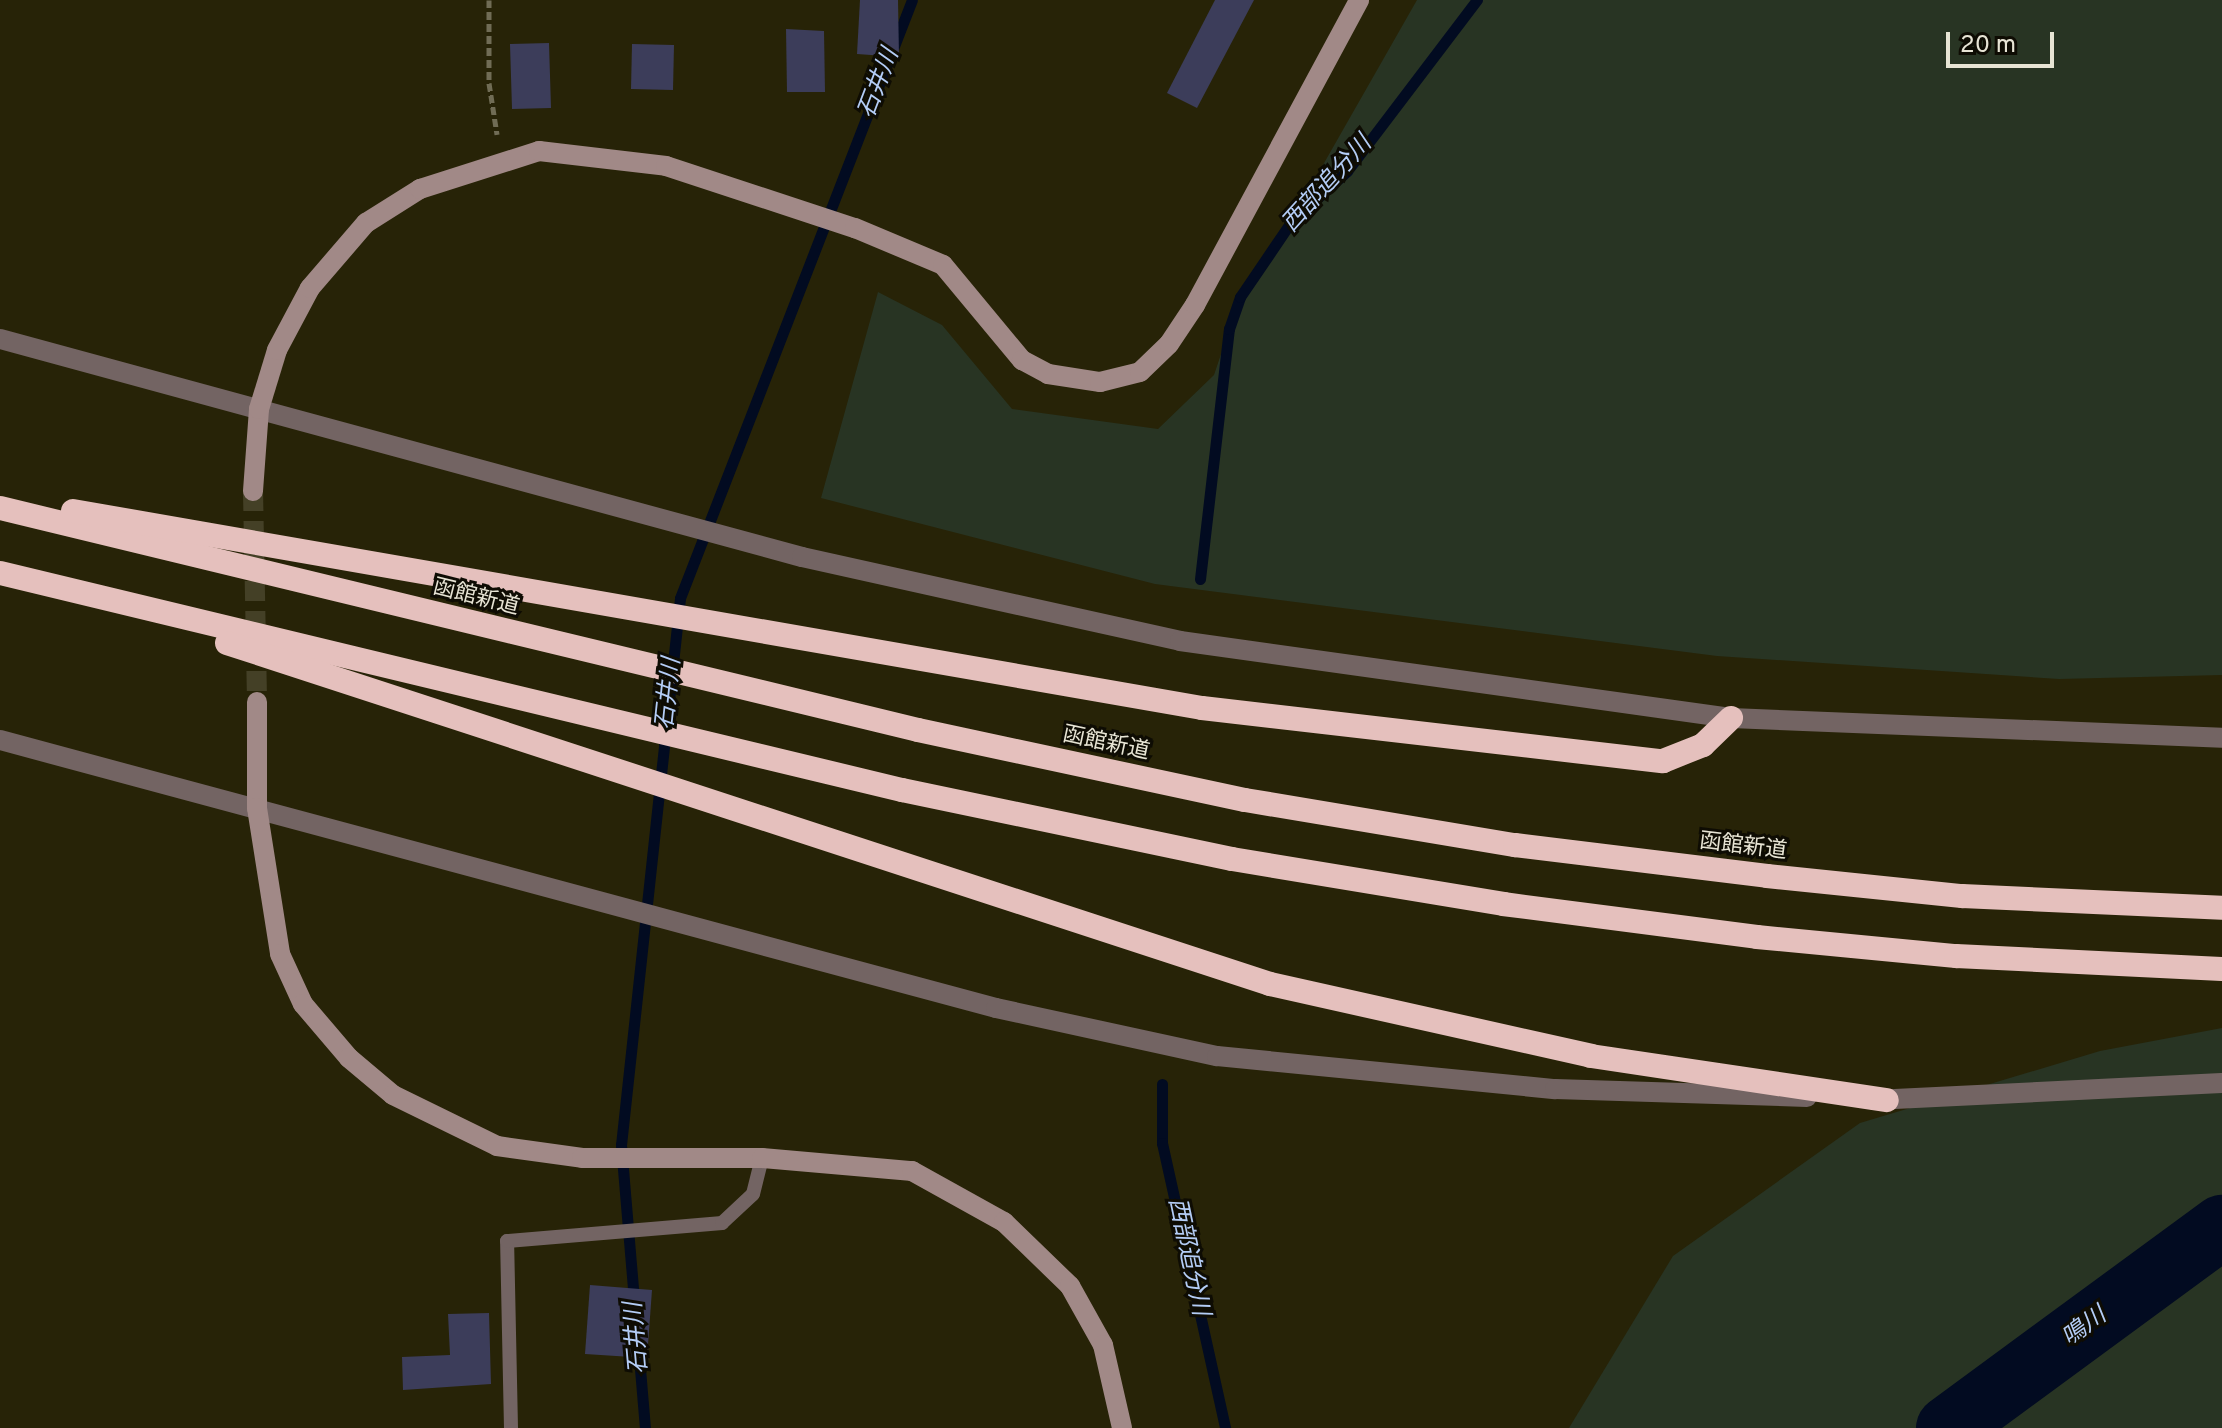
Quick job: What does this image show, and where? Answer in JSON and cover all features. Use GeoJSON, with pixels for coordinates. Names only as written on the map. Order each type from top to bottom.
{"type":"FeatureCollection","features":[{"type":"Feature","properties":{"kind":"highway"},"geometry":{"type":"LineString","coordinates":[[0,497],[522,594],[1202,708],[1663,761],[1703,745],[1731,718]]}},
{"type":"Feature","properties":{"kind":"highway","name":"函館新道"},"geometry":{"type":"LineString","coordinates":[[0,508],[903,726],[1245,800],[1515,845],[1767,876],[1962,896],[2222,908]]}},
{"type":"Feature","properties":{"kind":"highway"},"geometry":{"type":"LineString","coordinates":[[0,573],[887,786],[1232,859],[1503,904],[1757,937],[1956,956],[2222,969]]}},
{"type":"Feature","properties":{"kind":"highway"},"geometry":{"type":"LineString","coordinates":[[69,590],[1270,984],[1591,1056],[1887,1100]]}},
{"type":"Feature","properties":{"kind":"street"},"geometry":{"type":"LineString","coordinates":[[253,491],[259,409],[277,350],[310,288],[366,223],[420,189],[501,159],[539,151],[619,155],[855,228],[943,265],[1022,360],[1048,374],[1100,382],[1140,372],[1169,344],[1359,0]]}},
{"type":"Feature","properties":{"kind":"street"},"geometry":{"type":"LineString","coordinates":[[0,339],[802,557],[1164,638],[1731,718],[2222,738]]}},
{"type":"Feature","properties":{"kind":"street"},"geometry":{"type":"LineString","coordinates":[[257,702],[257,808],[280,954],[303,1004],[349,1058],[393,1095],[497,1146],[582,1158],[762,1158],[912,1171],[1004,1222],[1070,1286],[1103,1345],[1122,1428]]}},
{"type":"Feature","properties":{"kind":"street"},"geometry":{"type":"LineString","coordinates":[[0,740],[996,1008],[1217,1056],[1555,1089],[1887,1100],[2222,1083]]}},
{"type":"Feature","properties":{"kind":"lane"},"geometry":{"type":"LineString","coordinates":[[511,1428],[507,1241],[722,1223],[753,1194],[762,1158]]}},
{"type":"Feature","properties":{"kind":"path"},"geometry":{"type":"LineString","coordinates":[[489,0],[489,83],[501,159]]}},
{"type":"Feature","properties":{"kind":"green space"},"geometry":{"type":"Polygon","coordinates":[[[1417,0],[2222,0],[2222,675],[2059,679],[1717,656],[1155,584],[821,498],[878,292],[942,325],[1012,409],[1158,429],[1214,375],[1240,297],[1291,221],[1417,0]]]}},
{"type":"Feature","properties":{"kind":"green space"},"geometry":{"type":"Polygon","coordinates":[[[2222,1028],[2222,1428],[1569,1428],[1673,1256],[1860,1123],[2100,1051],[2222,1028]]]}},
{"type":"Feature","properties":{"kind":"building"},"geometry":{"type":"Polygon","coordinates":[[[860,0],[898,0],[899,57],[857,54],[860,0]]]}},
{"type":"Feature","properties":{"kind":"building"},"geometry":{"type":"Polygon","coordinates":[[[1215,0],[1254,0],[1197,108],[1167,93],[1215,0]]]}},
{"type":"Feature","properties":{"kind":"building"},"geometry":{"type":"Polygon","coordinates":[[[786,29],[824,31],[825,92],[787,92],[786,29]]]}},
{"type":"Feature","properties":{"kind":"building"},"geometry":{"type":"Polygon","coordinates":[[[549,43],[551,108],[512,109],[510,44],[549,43]]]}},
{"type":"Feature","properties":{"kind":"building"},"geometry":{"type":"Polygon","coordinates":[[[632,44],[674,45],[673,90],[631,89],[632,44]]]}},
{"type":"Feature","properties":{"kind":"building"},"geometry":{"type":"Polygon","coordinates":[[[590,1285],[652,1290],[647,1358],[585,1354],[590,1285]]]}},
{"type":"Feature","properties":{"kind":"building"},"geometry":{"type":"Polygon","coordinates":[[[489,1313],[491,1384],[403,1390],[402,1357],[450,1355],[448,1314],[489,1313]]]}},
{"type":"Feature","properties":{"kind":"waterway","name":"石井川"},"geometry":{"type":"LineString","coordinates":[[634,1300],[621,1145],[680,598],[912,0]]}},
{"type":"Feature","properties":{"kind":"waterway","name":"西部追分川"},"geometry":{"type":"LineString","coordinates":[[1200,579],[1229,329],[1240,297],[1291,222],[1347,171],[1477,0]]}},
{"type":"Feature","properties":{"kind":"waterway","name":"西部追分川"},"geometry":{"type":"LineString","coordinates":[[1162,1084],[1162,1143],[1225,1428]]}},
{"type":"Feature","properties":{"kind":"waterway","name":"鳴川"},"geometry":{"type":"LineString","coordinates":[[1948,1428],[2222,1227]]}},
{"type":"Feature","properties":{"kind":"waterway","name":"石井川"},"geometry":{"type":"LineString","coordinates":[[638,1345],[645,1428]]}},
{"type":"Feature","properties":{"kind":"tunnel"},"geometry":{"type":"LineString","coordinates":[[253,491],[257,702]]}}]}
